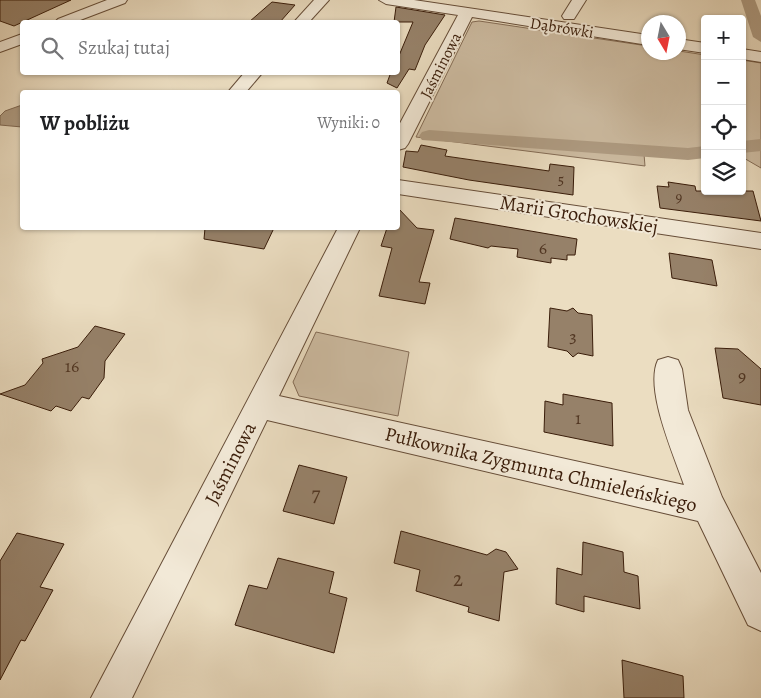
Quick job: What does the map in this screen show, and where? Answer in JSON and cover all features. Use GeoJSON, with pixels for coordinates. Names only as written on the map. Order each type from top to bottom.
{"type":"FeatureCollection","features":[{"type":"Feature","properties":{"kind":"street"},"geometry":{"type":"LineString","coordinates":[[68,20],[120,0]]}},
{"type":"Feature","properties":{"kind":"street"},"geometry":{"type":"LineString","coordinates":[[303,20],[322,0]]}},
{"type":"Feature","properties":{"kind":"street","name":"Dąbrówki"},"geometry":{"type":"LineString","coordinates":[[386,0],[641,39]]}},
{"type":"Feature","properties":{"kind":"street"},"geometry":{"type":"LineString","coordinates":[[569,16],[579,0]]}},
{"type":"Feature","properties":{"kind":"street","name":"Jaśminowa"},"geometry":{"type":"LineString","coordinates":[[400,140],[467,12]]}},
{"type":"Feature","properties":{"kind":"street"},"geometry":{"type":"LineString","coordinates":[[0,47],[20,39]]}},
{"type":"Feature","properties":{"kind":"street"},"geometry":{"type":"LineString","coordinates":[[686,45],[701,47]]}},
{"type":"Feature","properties":{"kind":"street"},"geometry":{"type":"LineString","coordinates":[[746,55],[761,57]]}},
{"type":"Feature","properties":{"kind":"street"},"geometry":{"type":"LineString","coordinates":[[239,90],[252,75]]}},
{"type":"Feature","properties":{"kind":"street","name":"Marii Grochowskiej"},"geometry":{"type":"LineString","coordinates":[[400,187],[761,241]]}},
{"type":"Feature","properties":{"kind":"street","name":"Jaśminowa"},"geometry":{"type":"LineString","coordinates":[[111,698],[348,230]]}},
{"type":"Feature","properties":{"kind":"street"},"geometry":{"type":"LineString","coordinates":[[668,369],[674,410],[709,507]]}},
{"type":"Feature","properties":{"kind":"street","name":"Pułkownika Zygmunta Chmieleńskiego"},"geometry":{"type":"LineString","coordinates":[[260,405],[709,507],[761,612]]}},
{"type":"Feature","properties":{"kind":"shaded area"},"geometry":{"type":"Polygon","coordinates":[[[479,21],[641,45],[641,60],[686,60],[686,52],[701,54],[701,157],[644,154],[645,166],[416,137],[472,22],[479,21]]]}},
{"type":"Feature","properties":{"kind":"shaded area"},"geometry":{"type":"Polygon","coordinates":[[[746,61],[761,63],[761,168],[746,159],[746,61]]]}},
{"type":"Feature","properties":{"kind":"shaded area"},"geometry":{"type":"Polygon","coordinates":[[[20,106],[20,127],[0,125],[0,116],[5,111],[20,106]]]}},
{"type":"Feature","properties":{"kind":"shaded area"},"geometry":{"type":"Polygon","coordinates":[[[316,332],[409,352],[398,416],[299,396],[293,382],[316,332]]]}},
{"type":"Feature","properties":{"kind":"building"},"geometry":{"type":"Polygon","coordinates":[[[0,0],[71,0],[27,20],[20,20],[20,23],[14,26],[0,21],[0,0]]]}},
{"type":"Feature","properties":{"kind":"building"},"geometry":{"type":"Polygon","coordinates":[[[272,2],[295,5],[282,20],[251,20],[272,2]]]}},
{"type":"Feature","properties":{"kind":"building"},"geometry":{"type":"Polygon","coordinates":[[[396,7],[445,15],[425,45],[415,70],[409,69],[397,88],[387,83],[390,75],[400,75],[400,53],[413,22],[394,20],[396,7]]]}},
{"type":"Feature","properties":{"kind":"building"},"geometry":{"type":"Polygon","coordinates":[[[421,145],[447,150],[445,156],[549,171],[550,164],[574,167],[573,195],[469,180],[403,167],[406,151],[418,152],[421,145]]]}},
{"type":"Feature","properties":{"kind":"building"},"geometry":{"type":"Polygon","coordinates":[[[668,182],[695,186],[696,191],[701,191],[701,195],[746,195],[746,191],[753,191],[761,221],[660,208],[657,186],[669,187],[668,182]]]}},
{"type":"Feature","properties":{"kind":"building"},"geometry":{"type":"Polygon","coordinates":[[[400,210],[417,228],[434,230],[419,282],[430,283],[425,304],[379,296],[392,248],[381,246],[386,230],[400,230],[400,210]]]}},
{"type":"Feature","properties":{"kind":"building"},"geometry":{"type":"Polygon","coordinates":[[[455,218],[577,239],[575,255],[567,255],[567,260],[551,258],[551,263],[517,257],[518,249],[491,246],[488,248],[450,239],[455,218]]]}},
{"type":"Feature","properties":{"kind":"building"},"geometry":{"type":"Polygon","coordinates":[[[205,230],[273,230],[264,249],[204,239],[205,230]]]}},
{"type":"Feature","properties":{"kind":"building"},"geometry":{"type":"Polygon","coordinates":[[[669,253],[712,260],[717,286],[672,278],[669,253]]]}},
{"type":"Feature","properties":{"kind":"building"},"geometry":{"type":"Polygon","coordinates":[[[550,308],[567,311],[573,308],[578,313],[592,315],[593,356],[578,353],[573,357],[567,351],[548,347],[550,308]]]}},
{"type":"Feature","properties":{"kind":"building"},"geometry":{"type":"Polygon","coordinates":[[[95,326],[125,334],[105,361],[104,378],[89,399],[82,397],[71,411],[56,406],[51,411],[0,394],[25,385],[43,363],[42,359],[78,347],[95,326]]]}},
{"type":"Feature","properties":{"kind":"building"},"geometry":{"type":"Polygon","coordinates":[[[715,348],[738,349],[761,369],[761,405],[723,398],[715,348]]]}},
{"type":"Feature","properties":{"kind":"building"},"geometry":{"type":"Polygon","coordinates":[[[563,394],[612,403],[613,446],[544,432],[545,401],[563,405],[563,394]]]}},
{"type":"Feature","properties":{"kind":"building"},"geometry":{"type":"Polygon","coordinates":[[[299,465],[347,477],[334,524],[283,511],[299,465]]]}},
{"type":"Feature","properties":{"kind":"building"},"geometry":{"type":"Polygon","coordinates":[[[401,531],[487,555],[496,549],[506,552],[518,569],[504,572],[499,621],[468,612],[469,607],[416,591],[420,570],[394,563],[401,531]]]}},
{"type":"Feature","properties":{"kind":"building"},"geometry":{"type":"Polygon","coordinates":[[[17,533],[64,544],[40,587],[53,590],[25,641],[21,640],[0,680],[0,561],[17,533]]]}},
{"type":"Feature","properties":{"kind":"building"},"geometry":{"type":"Polygon","coordinates":[[[583,542],[623,552],[624,572],[638,576],[640,609],[584,596],[584,612],[556,604],[557,568],[582,575],[583,542]]]}},
{"type":"Feature","properties":{"kind":"building"},"geometry":{"type":"Polygon","coordinates":[[[278,558],[334,572],[329,593],[347,598],[334,653],[235,625],[249,585],[267,589],[278,558]]]}},
{"type":"Feature","properties":{"kind":"building"},"geometry":{"type":"Polygon","coordinates":[[[622,660],[683,676],[684,698],[624,698],[622,660]]]}},
{"type":"Feature","properties":{"kind":"waterway"},"geometry":{"type":"LineString","coordinates":[[748,0],[761,37]]}},
{"type":"Feature","properties":{"kind":"waterway"},"geometry":{"type":"LineString","coordinates":[[429,136],[688,154],[701,152]]}},
{"type":"Feature","properties":{"kind":"waterway"},"geometry":{"type":"LineString","coordinates":[[746,147],[761,145]]}}]}
